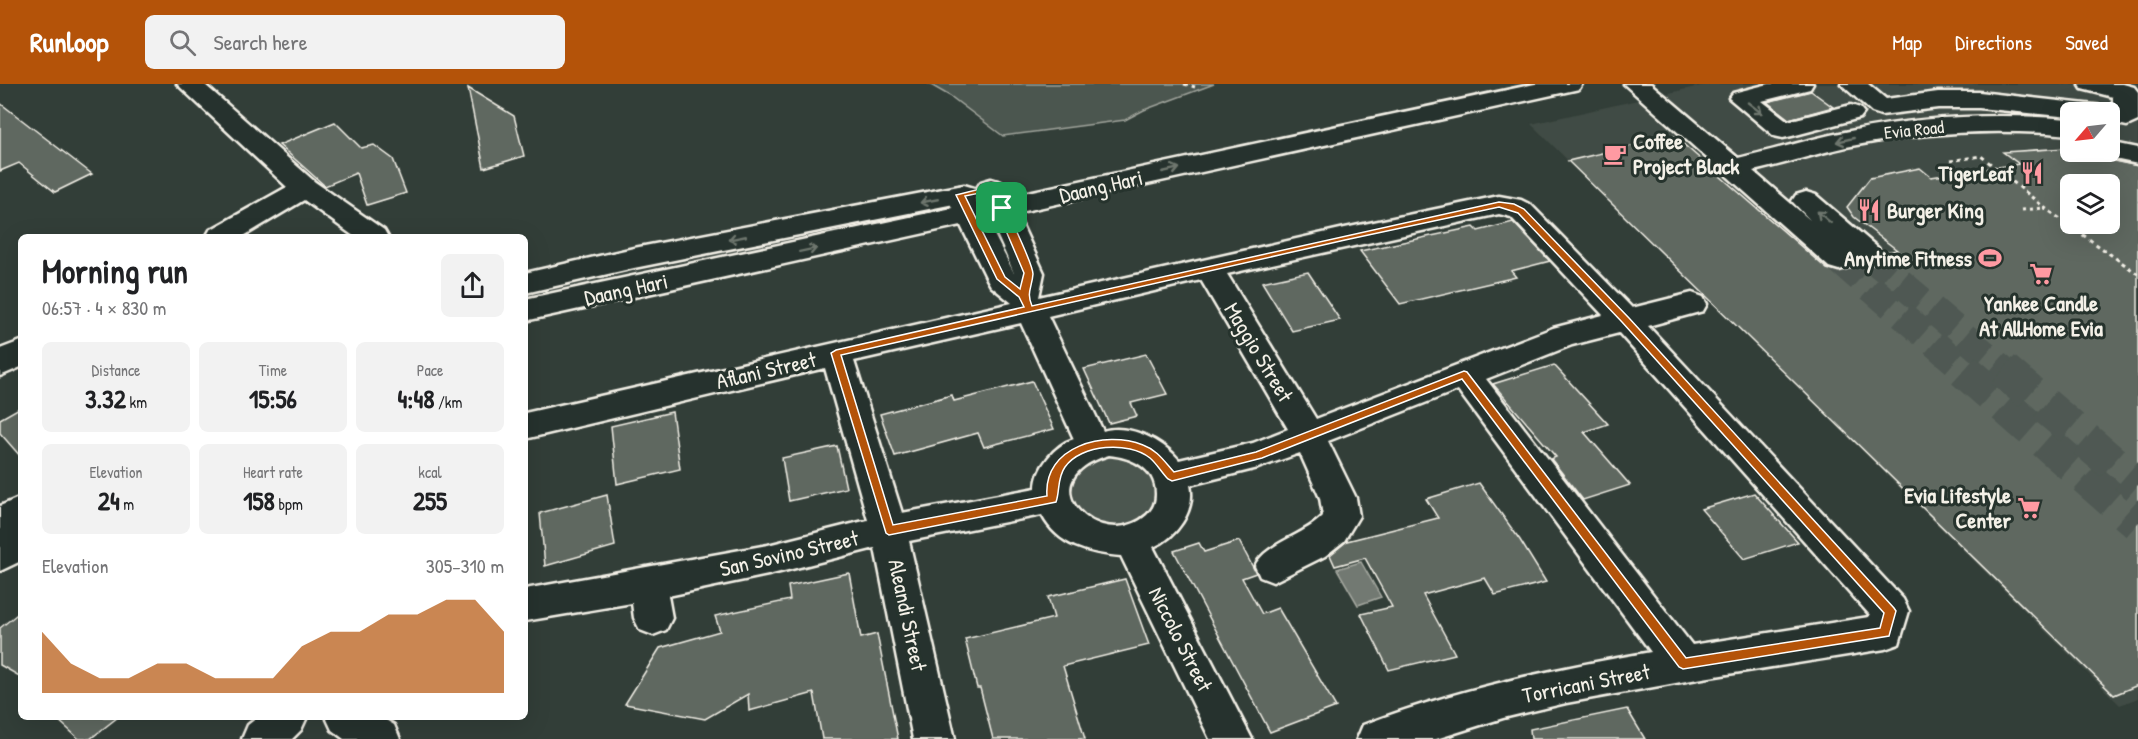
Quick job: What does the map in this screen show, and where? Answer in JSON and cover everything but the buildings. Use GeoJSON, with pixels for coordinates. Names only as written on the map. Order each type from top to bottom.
{"type":"FeatureCollection","features":[{"type":"Feature","properties":{"kind":"street"},"geometry":{"type":"LineString","coordinates":[[189,84],[305,188],[370,234]]}},
{"type":"Feature","properties":{"kind":"street","name":"Daang Hari"},"geometry":{"type":"LineString","coordinates":[[528,309],[965,205],[1467,88],[1493,84]]}},
{"type":"Feature","properties":{"kind":"street","name":"Daang Hari"},"geometry":{"type":"LineString","coordinates":[[997,198],[1288,143],[1570,84]]}},
{"type":"Feature","properties":{"kind":"street"},"geometry":{"type":"LineString","coordinates":[[1636,84],[1868,255]]}},
{"type":"Feature","properties":{"kind":"street"},"geometry":{"type":"LineString","coordinates":[[1665,84],[1756,173],[1839,260]]}},
{"type":"Feature","properties":{"kind":"street"},"geometry":{"type":"LineString","coordinates":[[1853,84],[1881,107],[1938,100],[1971,92],[2023,103],[2060,107]]}},
{"type":"Feature","properties":{"kind":"street"},"geometry":{"type":"LineString","coordinates":[[2091,84],[2125,92],[2127,118],[2120,116]]}},
{"type":"Feature","properties":{"kind":"street"},"geometry":{"type":"LineString","coordinates":[[1815,88],[1851,113],[1783,130],[1742,98],[1815,88]]}},
{"type":"Feature","properties":{"kind":"street"},"geometry":{"type":"LineString","coordinates":[[1971,92],[2000,124]]}},
{"type":"Feature","properties":{"kind":"street","name":"Evia Road"},"geometry":{"type":"LineString","coordinates":[[1756,173],[1879,133],[2000,124],[2023,103],[2060,122]]}},
{"type":"Feature","properties":{"kind":"street"},"geometry":{"type":"LineString","coordinates":[[2120,136],[2138,139]]}},
{"type":"Feature","properties":{"kind":"street","name":"Evia Road"},"geometry":{"type":"LineString","coordinates":[[1756,173],[1932,147],[2013,141],[2060,143]]}},
{"type":"Feature","properties":{"kind":"street"},"geometry":{"type":"LineString","coordinates":[[2120,152],[2138,156]]}},
{"type":"Feature","properties":{"kind":"street"},"geometry":{"type":"LineString","coordinates":[[225,234],[305,188]]}},
{"type":"Feature","properties":{"kind":"street"},"geometry":{"type":"LineString","coordinates":[[997,198],[1029,273],[1026,302]]}},
{"type":"Feature","properties":{"kind":"street"},"geometry":{"type":"LineString","coordinates":[[965,205],[1002,279],[1026,302],[1093,444]]}},
{"type":"Feature","properties":{"kind":"street","name":"Daang Hari"},"geometry":{"type":"LineString","coordinates":[[528,282],[634,258],[965,205]]}},
{"type":"Feature","properties":{"kind":"street","name":"Aflani Street"},"geometry":{"type":"LineString","coordinates":[[528,425],[836,353],[1026,302],[1209,268],[1499,205],[1512,206],[1521,211],[1625,320]]}},
{"type":"Feature","properties":{"kind":"street","name":"Maggio Street"},"geometry":{"type":"LineString","coordinates":[[1209,268],[1309,436],[1338,494],[1341,518],[1325,536],[1273,566]]}},
{"type":"Feature","properties":{"kind":"street"},"geometry":{"type":"LineString","coordinates":[[1172,477],[1258,455],[1564,336],[1692,304]]}},
{"type":"Feature","properties":{"kind":"street","name":"Torricani Street"},"geometry":{"type":"LineString","coordinates":[[1378,739],[1464,711],[1523,695],[1683,664],[1885,632],[1890,611],[1625,320]]}},
{"type":"Feature","properties":{"kind":"street","name":"Aleandi Street"},"geometry":{"type":"LineString","coordinates":[[836,353],[889,530],[934,739]]}},
{"type":"Feature","properties":{"kind":"street"},"geometry":{"type":"LineString","coordinates":[[0,364],[18,354]]}},
{"type":"Feature","properties":{"kind":"street"},"geometry":{"type":"LineString","coordinates":[[1464,374],[1683,664]]}},
{"type":"Feature","properties":{"kind":"street"},"geometry":{"type":"LineString","coordinates":[[1109,442],[1140,448],[1153,455],[1172,477],[1175,489],[1174,502],[1169,515],[1159,526],[1131,540],[1105,540],[1080,533],[1062,518],[1052,499],[1052,487],[1060,465],[1069,456],[1093,444],[1109,442]]}},
{"type":"Feature","properties":{"kind":"street","name":"San Sovino Street"},"geometry":{"type":"LineString","coordinates":[[528,605],[650,601],[768,560],[889,530],[1052,499]]}},
{"type":"Feature","properties":{"kind":"street"},"geometry":{"type":"LineString","coordinates":[[0,525],[18,513]]}},
{"type":"Feature","properties":{"kind":"street","name":"Niccolo Street"},"geometry":{"type":"LineString","coordinates":[[1131,540],[1232,739]]}},
{"type":"Feature","properties":{"kind":"street"},"geometry":{"type":"LineString","coordinates":[[0,555],[18,543]]}},
{"type":"Feature","properties":{"kind":"street"},"geometry":{"type":"LineString","coordinates":[[263,739],[284,720]]}},
{"type":"Feature","properties":{"kind":"street"},"geometry":{"type":"LineString","coordinates":[[350,720],[379,739]]}},
{"type":"Feature","properties":{"kind":"path"},"geometry":{"type":"LineString","coordinates":[[1184,84],[1195,87]]}},
{"type":"Feature","properties":{"kind":"path"},"geometry":{"type":"LineString","coordinates":[[1950,162],[1981,156],[2045,208],[2138,274]]}},
{"type":"Feature","properties":{"kind":"path"},"geometry":{"type":"LineString","coordinates":[[2020,210],[2045,208]]}},
{"type":"Feature","properties":{"kind":"shaded area"},"geometry":{"type":"Polygon","coordinates":[[[929,84],[1214,84],[1144,110],[1125,120],[1003,136],[950,96],[929,84]]]}},
{"type":"Feature","properties":{"kind":"shaded area","name":"Evia Lifestyle Center"},"geometry":{"type":"Polygon","coordinates":[[[1709,84],[2138,84],[2138,698],[2120,705],[1531,124],[1709,84]]]}},
{"type":"Feature","properties":{"kind":"shaded area"},"geometry":{"type":"Polygon","coordinates":[[[1113,456],[1142,468],[1150,475],[1158,492],[1156,501],[1149,512],[1131,525],[1111,527],[1093,520],[1078,508],[1070,493],[1072,477],[1085,464],[1113,456]]]}},
{"type":"Feature","properties":{"kind":"shaded area"},"geometry":{"type":"Polygon","coordinates":[[[1361,562],[1381,597],[1358,605],[1337,569],[1361,562]]]}},
{"type":"Feature","properties":{"kind":"tunnel"},"geometry":{"type":"LineString","coordinates":[[1868,255],[2005,371]]}},
{"type":"Feature","properties":{"kind":"tunnel"},"geometry":{"type":"LineString","coordinates":[[1839,260],[1966,371]]}},
{"type":"Feature","properties":{"kind":"tunnel"},"geometry":{"type":"LineString","coordinates":[[1964,370],[2138,523]]}},
{"type":"Feature","properties":{"kind":"tunnel"},"geometry":{"type":"LineString","coordinates":[[2003,370],[2138,485]]}},
{"type":"Feature","properties":{"kind":"place","name":"Coffee Project Black"},"geometry":{"type":"Point","coordinates":[1615,154]}},
{"type":"Feature","properties":{"kind":"place","name":"TigerLeaf"},"geometry":{"type":"Point","coordinates":[2032,173]}},
{"type":"Feature","properties":{"kind":"place","name":"Burger King"},"geometry":{"type":"Point","coordinates":[1869,210]}},
{"type":"Feature","properties":{"kind":"place","name":"Anytime Fitness"},"geometry":{"type":"Point","coordinates":[1990,258]}},
{"type":"Feature","properties":{"kind":"place","name":"Yankee Candle At AllHome Evia"},"geometry":{"type":"Point","coordinates":[2041,274]}},
{"type":"Feature","properties":{"kind":"place","name":"Evia Lifestyle Center"},"geometry":{"type":"Point","coordinates":[2029,508]}},
{"type":"Feature","properties":{"kind":"route"},"geometry":{"type":"LineString","coordinates":[[1002,208],[992,188],[960,195],[1002,279],[1023,295],[1029,309],[836,353],[889,530],[1052,499],[1054,476],[1060,465],[1069,456],[1093,444],[1125,443],[1140,448],[1153,455],[1172,477],[1258,455],[1464,374],[1683,664],[1885,632],[1890,611],[1625,320],[1521,211],[1512,206],[1499,205],[1345,237],[1029,309],[1023,295],[1029,273],[1002,208]]}}]}
